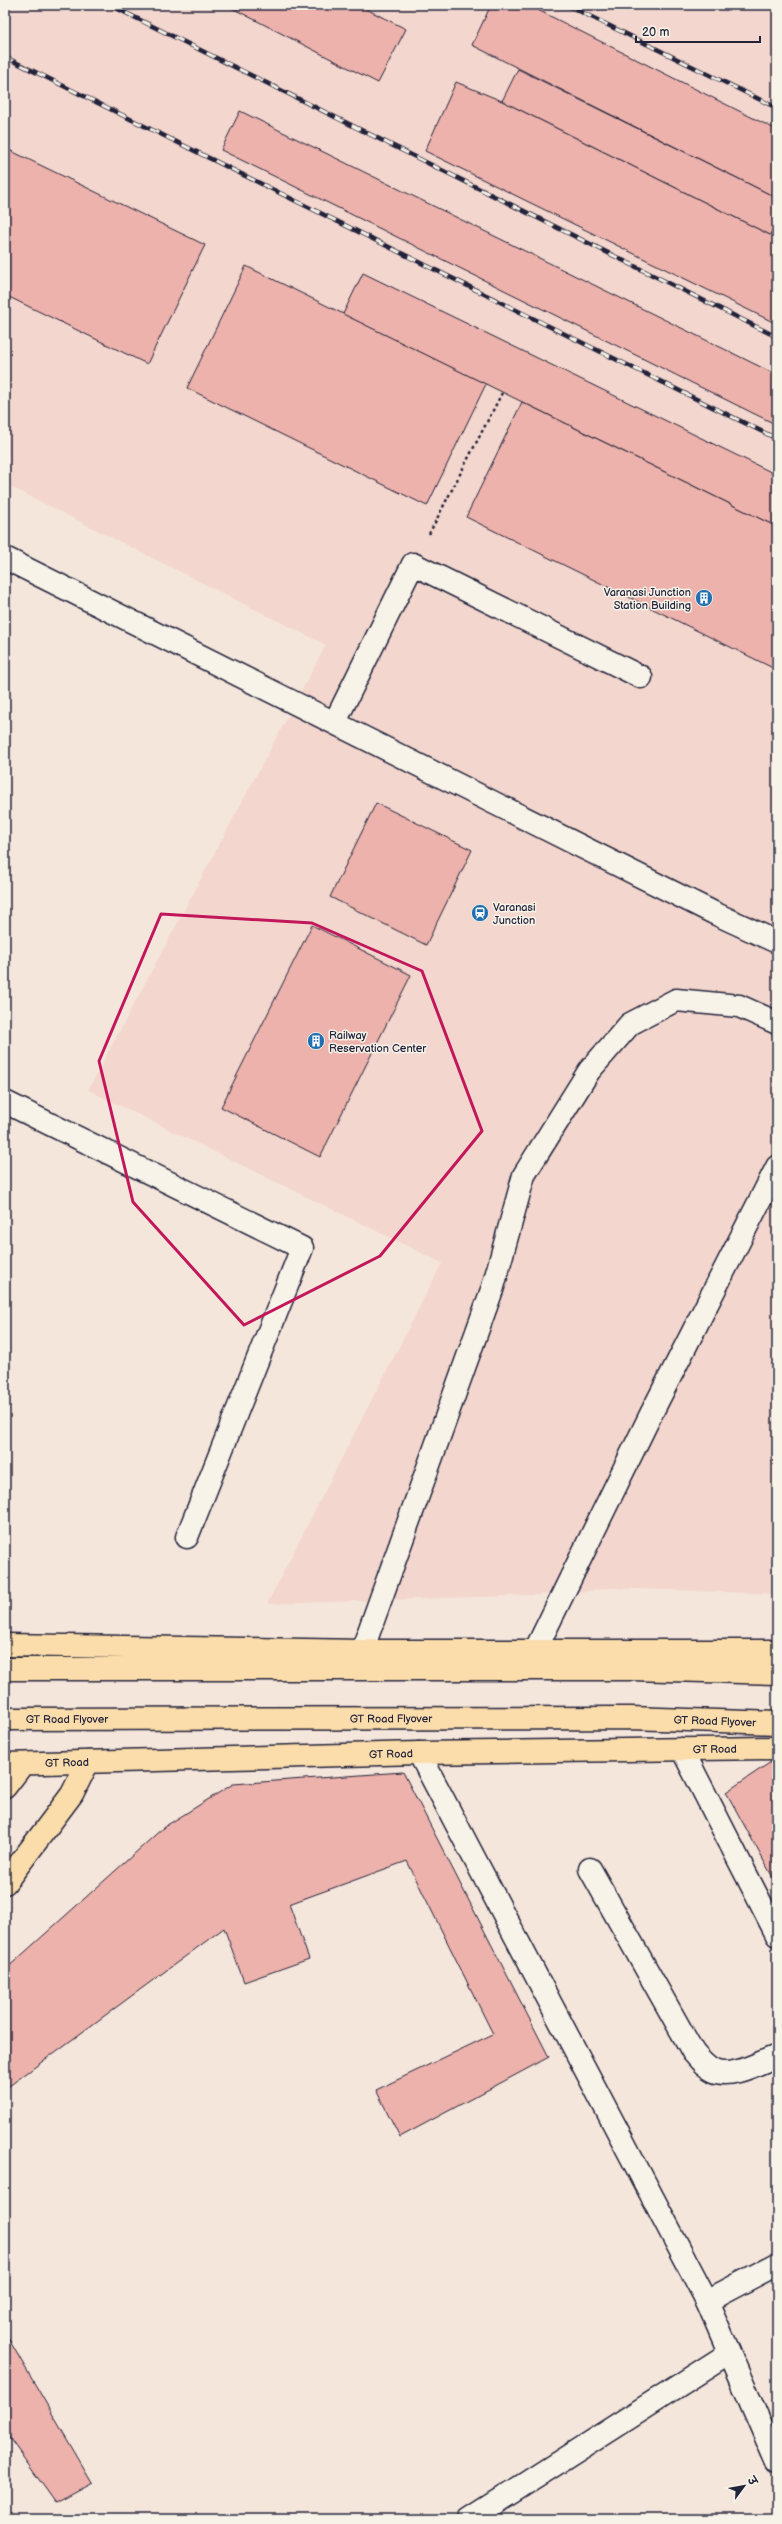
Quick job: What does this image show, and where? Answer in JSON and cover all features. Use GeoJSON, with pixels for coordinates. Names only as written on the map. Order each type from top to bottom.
{"type":"FeatureCollection","features":[{"type":"Feature","properties":{"kind":"main road"},"geometry":{"type":"LineString","coordinates":[[5,1645],[362,1652],[777,1651]]}},
{"type":"Feature","properties":{"kind":"main road"},"geometry":{"type":"LineString","coordinates":[[5,1669],[631,1669],[777,1673]]}},
{"type":"Feature","properties":{"kind":"main road","name":"GT Road Flyover"},"geometry":{"type":"LineString","coordinates":[[5,1719],[630,1718],[777,1723]]}},
{"type":"Feature","properties":{"kind":"main road","name":"GT Road"},"geometry":{"type":"LineString","coordinates":[[13,1764],[419,1753],[777,1748]]}},
{"type":"Feature","properties":{"kind":"main road"},"geometry":{"type":"LineString","coordinates":[[5,1883],[72,1794],[88,1762]]}},
{"type":"Feature","properties":{"kind":"main road"},"geometry":{"type":"LineString","coordinates":[[5,1787],[13,1764]]}},
{"type":"Feature","properties":{"kind":"street"},"geometry":{"type":"LineString","coordinates":[[5,558],[336,722],[714,913],[777,942]]}},
{"type":"Feature","properties":{"kind":"street"},"geometry":{"type":"LineString","coordinates":[[336,722],[413,564],[642,677]]}},
{"type":"Feature","properties":{"kind":"street"},"geometry":{"type":"LineString","coordinates":[[362,1652],[493,1287],[524,1175],[589,1071],[630,1024],[676,1000],[739,1006],[777,1023]]}},
{"type":"Feature","properties":{"kind":"street"},"geometry":{"type":"LineString","coordinates":[[5,1102],[302,1248],[187,1537]]}},
{"type":"Feature","properties":{"kind":"street"},"geometry":{"type":"LineString","coordinates":[[535,1651],[651,1414],[777,1167]]}},
{"type":"Feature","properties":{"kind":"street"},"geometry":{"type":"LineString","coordinates":[[682,1749],[777,1934]]}},
{"type":"Feature","properties":{"kind":"street"},"geometry":{"type":"LineString","coordinates":[[419,1753],[707,2300],[728,2354],[777,2463]]}},
{"type":"Feature","properties":{"kind":"street"},"geometry":{"type":"LineString","coordinates":[[590,1869],[694,2052],[706,2066],[715,2072],[731,2072],[777,2056]]}},
{"type":"Feature","properties":{"kind":"street"},"geometry":{"type":"LineString","coordinates":[[707,2300],[777,2264]]}},
{"type":"Feature","properties":{"kind":"street"},"geometry":{"type":"LineString","coordinates":[[470,2519],[728,2354]]}},
{"type":"Feature","properties":{"kind":"path"},"geometry":{"type":"LineString","coordinates":[[413,564],[502,392]]}},
{"type":"Feature","properties":{"kind":"highlighted area"},"geometry":{"type":"Polygon","coordinates":[[[161,914],[312,923],[422,971],[482,1131],[380,1256],[244,1325],[133,1202],[99,1061],[161,914]]]}},
{"type":"Feature","properties":{"kind":"shaded area","name":"Varanasi Junction"},"geometry":{"type":"Polygon","coordinates":[[[5,5],[777,5],[777,1594],[612,1588],[565,1594],[267,1604],[442,1263],[88,1090],[326,645],[5,484],[5,5]]]}},
{"type":"Feature","properties":{"kind":"building"},"geometry":{"type":"Polygon","coordinates":[[[226,5],[358,5],[406,29],[378,83],[226,5]]]}},
{"type":"Feature","properties":{"kind":"building"},"geometry":{"type":"Polygon","coordinates":[[[491,5],[528,5],[777,130],[777,198],[472,45],[491,5]]]}},
{"type":"Feature","properties":{"kind":"building"},"geometry":{"type":"Polygon","coordinates":[[[518,69],[777,198],[777,221],[770,235],[502,101],[518,69]]]}},
{"type":"Feature","properties":{"kind":"building"},"geometry":{"type":"Polygon","coordinates":[[[456,82],[502,101],[770,235],[777,221],[777,324],[425,151],[456,82]]]}},
{"type":"Feature","properties":{"kind":"building"},"geometry":{"type":"Polygon","coordinates":[[[240,111],[777,375],[777,425],[221,150],[240,111]]]}},
{"type":"Feature","properties":{"kind":"building"},"geometry":{"type":"Polygon","coordinates":[[[5,148],[205,245],[147,364],[5,295],[5,148]]]}},
{"type":"Feature","properties":{"kind":"building"},"geometry":{"type":"Polygon","coordinates":[[[246,266],[486,384],[427,506],[187,388],[246,266]]]}},
{"type":"Feature","properties":{"kind":"building"},"geometry":{"type":"Polygon","coordinates":[[[363,273],[777,475],[777,527],[343,314],[363,273]]]}},
{"type":"Feature","properties":{"kind":"building","name":"Varanasi Junction Station Building"},"geometry":{"type":"Polygon","coordinates":[[[522,402],[777,527],[777,670],[466,517],[522,402]]]}},
{"type":"Feature","properties":{"kind":"building"},"geometry":{"type":"Polygon","coordinates":[[[376,803],[472,850],[426,945],[330,897],[376,803]]]}},
{"type":"Feature","properties":{"kind":"building","name":"Railway Reservation Center"},"geometry":{"type":"Polygon","coordinates":[[[312,925],[411,975],[320,1157],[221,1107],[312,925]]]}},
{"type":"Feature","properties":{"kind":"building"},"geometry":{"type":"Polygon","coordinates":[[[777,1758],[777,1885],[726,1792],[777,1758]]]}},
{"type":"Feature","properties":{"kind":"building"},"geometry":{"type":"Polygon","coordinates":[[[403,1772],[549,2057],[400,2137],[376,2090],[493,2034],[407,1861],[289,1904],[309,1959],[244,1982],[224,1928],[5,2089],[5,1970],[164,1827],[233,1784],[403,1772]]]}},
{"type":"Feature","properties":{"kind":"building"},"geometry":{"type":"Polygon","coordinates":[[[8,2338],[92,2482],[55,2502],[5,2432],[5,2340],[8,2338]]]}},
{"type":"Feature","properties":{"kind":"railway"},"geometry":{"type":"LineString","coordinates":[[110,5],[777,337]]}},
{"type":"Feature","properties":{"kind":"railway"},"geometry":{"type":"LineString","coordinates":[[567,5],[777,108]]}},
{"type":"Feature","properties":{"kind":"railway"},"geometry":{"type":"LineString","coordinates":[[5,57],[777,439]]}},
{"type":"Feature","properties":{"kind":"place","name":"Varanasi Junction Station Building"},"geometry":{"type":"Point","coordinates":[704,598]}},
{"type":"Feature","properties":{"kind":"place","name":"Varanasi Junction"},"geometry":{"type":"Point","coordinates":[480,913]}},
{"type":"Feature","properties":{"kind":"place","name":"Railway Reservation Center"},"geometry":{"type":"Point","coordinates":[316,1041]}}]}
